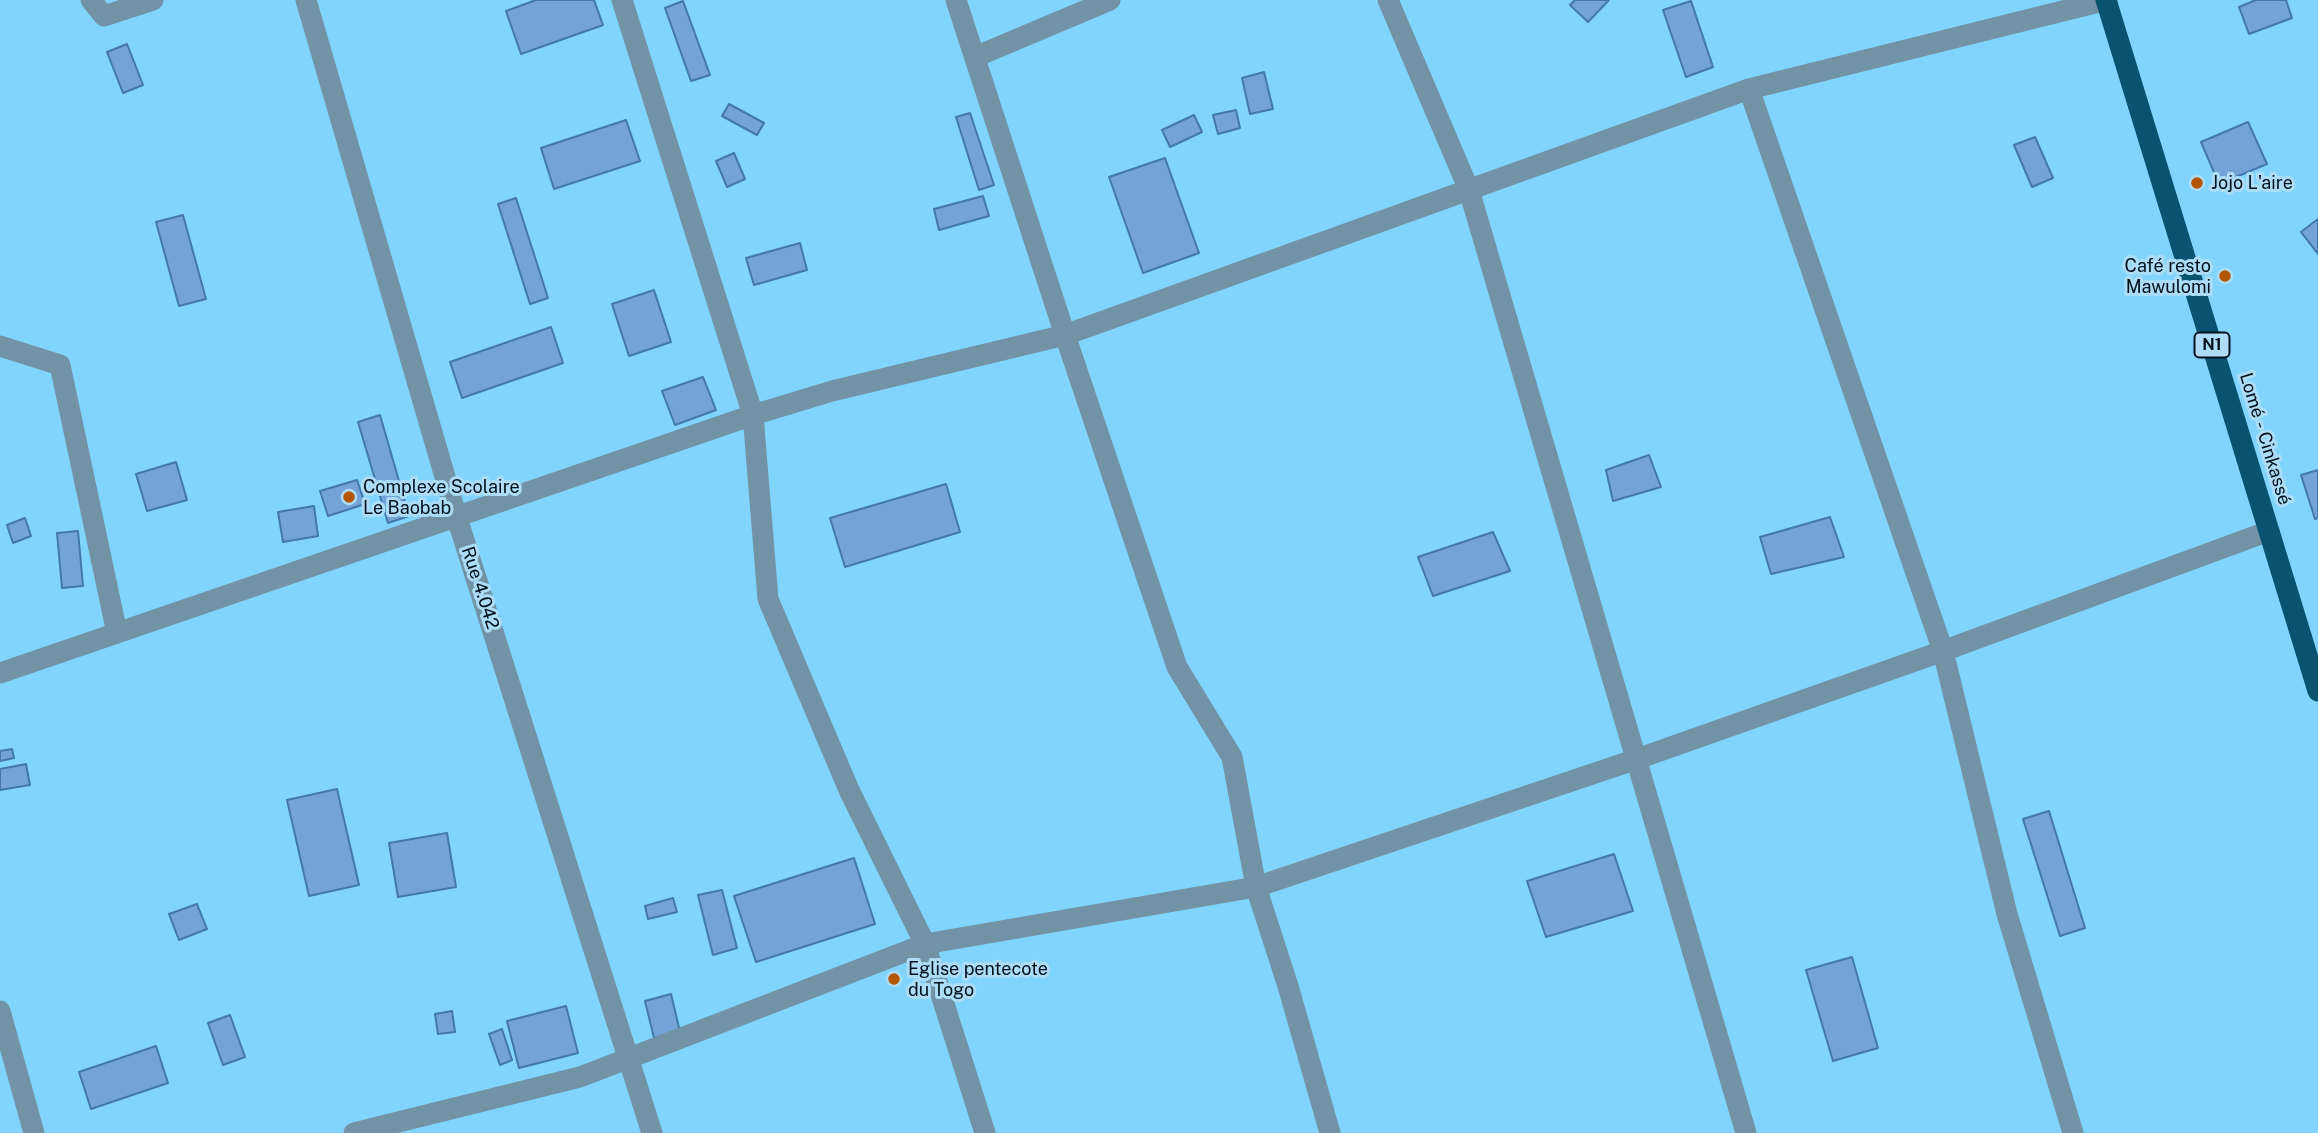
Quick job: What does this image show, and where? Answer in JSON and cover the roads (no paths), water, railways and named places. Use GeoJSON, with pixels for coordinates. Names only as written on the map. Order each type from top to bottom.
{"type":"FeatureCollection","features":[{"type":"Feature","properties":{"kind":"highway","name":"Lomé - Cinkassé"},"geometry":{"type":"LineString","coordinates":[[2107,0],[2318,691]]}},
{"type":"Feature","properties":{"kind":"street"},"geometry":{"type":"LineString","coordinates":[[91,0],[104,16],[153,0]]}},
{"type":"Feature","properties":{"kind":"street","name":"Rue 4.042"},"geometry":{"type":"LineString","coordinates":[[306,0],[457,518],[652,1133]]}},
{"type":"Feature","properties":{"kind":"street"},"geometry":{"type":"LineString","coordinates":[[622,0],[753,415],[768,599],[849,790],[925,944],[985,1133]]}},
{"type":"Feature","properties":{"kind":"street"},"geometry":{"type":"LineString","coordinates":[[956,0],[1177,667],[1231,757],[1256,887],[1288,986],[1330,1133]]}},
{"type":"Feature","properties":{"kind":"street"},"geometry":{"type":"LineString","coordinates":[[975,57],[1110,0]]}},
{"type":"Feature","properties":{"kind":"street"},"geometry":{"type":"LineString","coordinates":[[1388,0],[1469,190],[1746,1133]]}},
{"type":"Feature","properties":{"kind":"street"},"geometry":{"type":"LineString","coordinates":[[0,673],[753,415],[832,390],[1065,335],[1749,89],[2107,0]]}},
{"type":"Feature","properties":{"kind":"street"},"geometry":{"type":"LineString","coordinates":[[1749,89],[1943,651],[2007,914],[2073,1133]]}},
{"type":"Feature","properties":{"kind":"street"},"geometry":{"type":"LineString","coordinates":[[0,346],[60,365],[117,632]]}},
{"type":"Feature","properties":{"kind":"street"},"geometry":{"type":"LineString","coordinates":[[354,1133],[580,1076],[925,944],[1256,887],[1637,759],[1943,651],[2269,531]]}},
{"type":"Feature","properties":{"kind":"street"},"geometry":{"type":"LineString","coordinates":[[0,1012],[34,1133]]}},
{"type":"Feature","properties":{"kind":"place","name":"Jojo L'aire"},"geometry":{"type":"Point","coordinates":[2197,183]}},
{"type":"Feature","properties":{"kind":"place","name":"Café resto Mawulomi"},"geometry":{"type":"Point","coordinates":[2225,276]}},
{"type":"Feature","properties":{"kind":"place","name":"Complexe Scolaire Le Baobab"},"geometry":{"type":"Point","coordinates":[349,497]}},
{"type":"Feature","properties":{"kind":"place","name":"Eglise pentecote du Togo"},"geometry":{"type":"Point","coordinates":[894,979]}}]}
